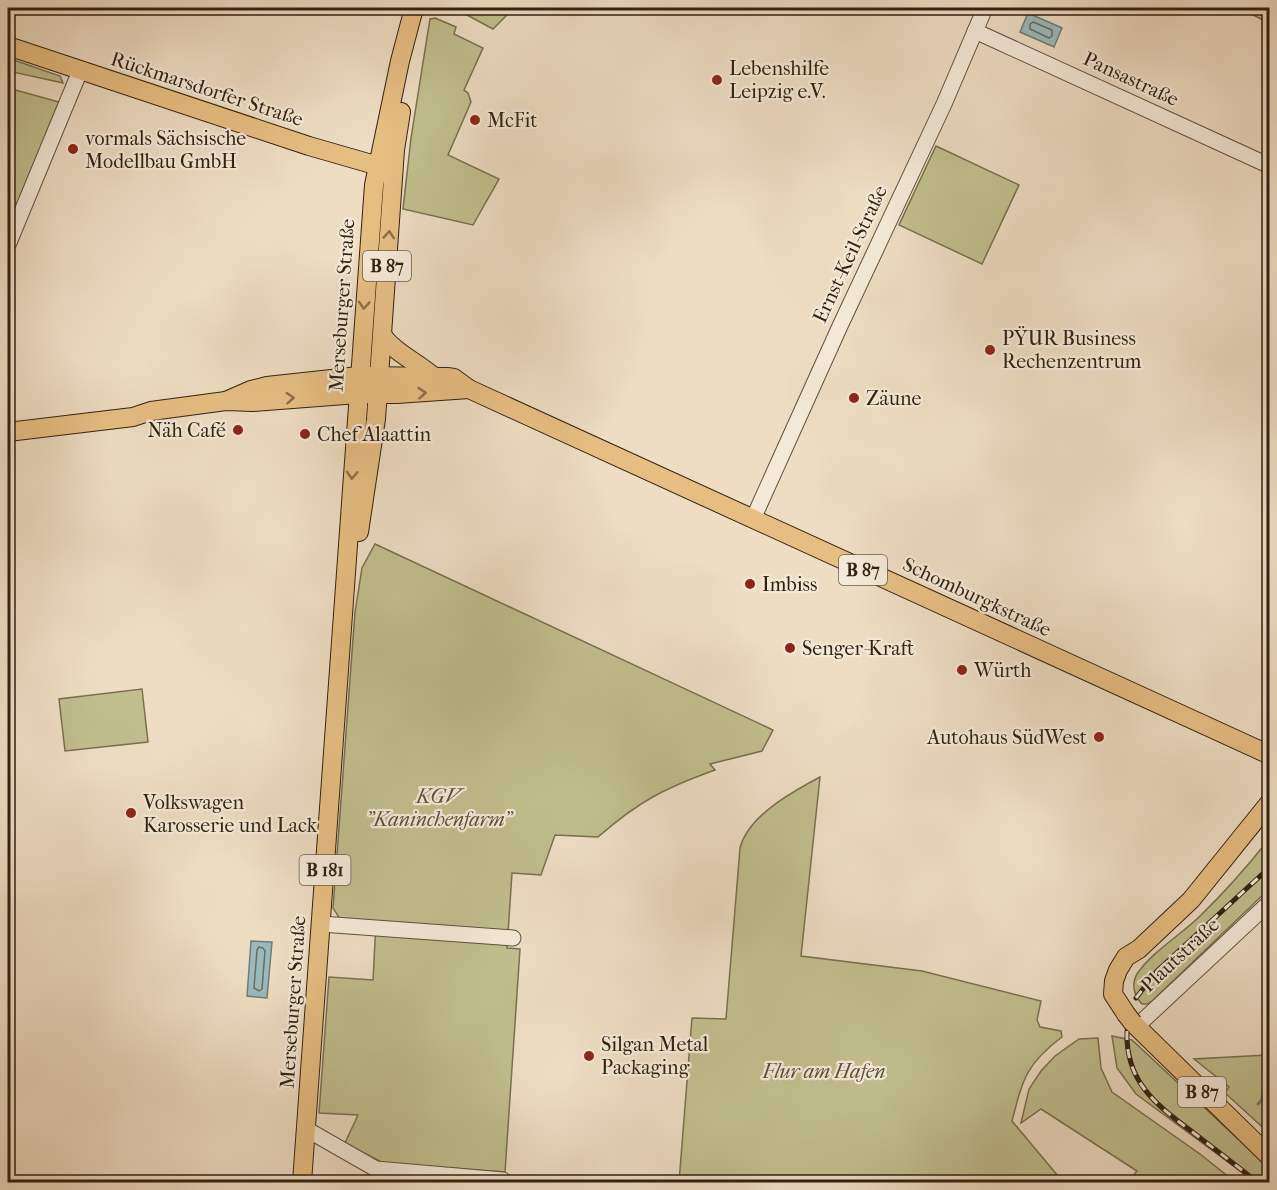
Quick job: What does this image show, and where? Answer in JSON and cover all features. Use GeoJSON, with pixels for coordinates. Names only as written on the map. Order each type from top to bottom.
{"type":"FeatureCollection","features":[{"type":"Feature","properties":{"kind":"main road","name":"Merseburger Straße"},"geometry":{"type":"LineString","coordinates":[[343,610],[357,548],[370,470],[382,335],[385,169],[407,31],[414,8]]}},
{"type":"Feature","properties":{"kind":"main road","name":"Merseburger Straße"},"geometry":{"type":"LineString","coordinates":[[302,1182],[374,185],[385,169],[398,128],[419,8]]}},
{"type":"Feature","properties":{"kind":"main road","name":"Rückmarsdorfer Straße"},"geometry":{"type":"LineString","coordinates":[[8,46],[385,169]]}},
{"type":"Feature","properties":{"kind":"main road","name":"B 87"},"geometry":{"type":"LineString","coordinates":[[382,335],[391,346],[418,363],[434,377]]}},
{"type":"Feature","properties":{"kind":"main road","name":"Schomburgkstraße"},"geometry":{"type":"LineString","coordinates":[[358,385],[379,376],[454,378],[470,389],[1269,755]]}},
{"type":"Feature","properties":{"kind":"main road","name":"Schomburgkstraße"},"geometry":{"type":"LineString","coordinates":[[358,385],[378,395],[470,389]]}},
{"type":"Feature","properties":{"kind":"main road"},"geometry":{"type":"LineString","coordinates":[[8,432],[133,417],[151,411],[226,401],[253,402],[358,385]]}},
{"type":"Feature","properties":{"kind":"main road","name":"Plautstraße"},"geometry":{"type":"LineString","coordinates":[[1130,1018],[1113,993],[1114,981],[1126,957],[1139,949],[1191,900],[1269,802]]}},
{"type":"Feature","properties":{"kind":"main road","name":"B 87"},"geometry":{"type":"LineString","coordinates":[[1130,1018],[1269,1157]]}},
{"type":"Feature","properties":{"kind":"street","name":"Ernst-Keil-Straße"},"geometry":{"type":"LineString","coordinates":[[753,519],[840,326],[944,105],[985,8]]}},
{"type":"Feature","properties":{"kind":"street","name":"Pansastraße"},"geometry":{"type":"LineString","coordinates":[[975,31],[1269,166]]}},
{"type":"Feature","properties":{"kind":"street"},"geometry":{"type":"LineString","coordinates":[[8,245],[80,71]]}},
{"type":"Feature","properties":{"kind":"street","name":"Plautstraße"},"geometry":{"type":"LineString","coordinates":[[1130,1018],[1269,902]]}},
{"type":"Feature","properties":{"kind":"street"},"geometry":{"type":"LineString","coordinates":[[321,924],[513,938]]}},
{"type":"Feature","properties":{"kind":"street"},"geometry":{"type":"LineString","coordinates":[[306,1129],[376,1169],[503,1180]]}},
{"type":"Feature","properties":{"kind":"green space"},"geometry":{"type":"Polygon","coordinates":[[[454,8],[514,8],[493,29],[454,8]]]}},
{"type":"Feature","properties":{"kind":"green space"},"geometry":{"type":"Polygon","coordinates":[[[1254,8],[1269,8],[1269,23],[1251,14],[1254,8]]]}},
{"type":"Feature","properties":{"kind":"green space"},"geometry":{"type":"Polygon","coordinates":[[[435,18],[456,27],[454,34],[483,48],[464,90],[468,93],[471,102],[448,155],[499,179],[473,225],[403,209],[411,138],[430,19],[435,18]]]}},
{"type":"Feature","properties":{"kind":"green space"},"geometry":{"type":"Polygon","coordinates":[[[8,58],[60,76],[63,83],[8,71],[8,58]]]}},
{"type":"Feature","properties":{"kind":"green space"},"geometry":{"type":"Polygon","coordinates":[[[8,88],[59,102],[8,229],[8,88]]]}},
{"type":"Feature","properties":{"kind":"green space"},"geometry":{"type":"Polygon","coordinates":[[[936,146],[1019,185],[982,264],[899,225],[936,146]]]}},
{"type":"Feature","properties":{"kind":"green space","name":"KGV \"Kaninchenfarm\""},"geometry":{"type":"Polygon","coordinates":[[[375,544],[773,730],[762,751],[710,764],[715,770],[653,797],[598,837],[555,835],[541,875],[512,873],[507,948],[520,949],[505,1172],[383,1163],[345,1143],[358,1115],[319,1113],[329,977],[373,980],[376,922],[340,919],[333,908],[355,612],[362,568],[375,544]]]}},
{"type":"Feature","properties":{"kind":"green space"},"geometry":{"type":"Polygon","coordinates":[[[142,689],[148,742],[65,751],[59,699],[142,689]]]}},
{"type":"Feature","properties":{"kind":"green space","name":"Flur am Hafen"},"geometry":{"type":"Polygon","coordinates":[[[820,777],[801,956],[922,971],[1041,1001],[1037,1020],[1040,1027],[1061,1031],[1062,1037],[1033,1064],[1023,1083],[1012,1121],[1063,1182],[679,1182],[692,1018],[726,1019],[740,848],[745,836],[761,815],[784,798],[820,777]]]}},
{"type":"Feature","properties":{"kind":"green space"},"geometry":{"type":"Polygon","coordinates":[[[1269,839],[1269,889],[1151,1002],[1142,1004],[1134,990],[1134,982],[1143,966],[1191,925],[1217,899],[1269,839]]]}},
{"type":"Feature","properties":{"kind":"green space"},"geometry":{"type":"Polygon","coordinates":[[[1112,1036],[1132,1040],[1269,1168],[1269,1182],[1255,1182],[1136,1094],[1117,1068],[1112,1036]]]}},
{"type":"Feature","properties":{"kind":"green space"},"geometry":{"type":"Polygon","coordinates":[[[1098,1038],[1101,1068],[1112,1092],[1200,1154],[1235,1182],[1128,1182],[1137,1171],[1041,1109],[1021,1123],[1029,1089],[1041,1071],[1055,1056],[1079,1039],[1098,1038]]]}},
{"type":"Feature","properties":{"kind":"green space"},"geometry":{"type":"Polygon","coordinates":[[[1267,1055],[1261,1101],[1265,1105],[1269,1100],[1269,1133],[1225,1093],[1229,1087],[1194,1059],[1267,1055]]]}},
{"type":"Feature","properties":{"kind":"water"},"geometry":{"type":"Polygon","coordinates":[[[1028,13],[1062,28],[1054,47],[1020,32],[1028,13]]]}},
{"type":"Feature","properties":{"kind":"water"},"geometry":{"type":"Polygon","coordinates":[[[251,941],[272,942],[267,998],[247,996],[251,941]]]}},
{"type":"Feature","properties":{"kind":"water"},"geometry":{"type":"Polygon","coordinates":[[[1269,1052],[1269,1100],[1265,1105],[1261,1101],[1269,1052]]]}},
{"type":"Feature","properties":{"kind":"waterway"},"geometry":{"type":"LineString","coordinates":[[1258,1104],[1261,1101]]}},
{"type":"Feature","properties":{"kind":"railway"},"geometry":{"type":"LineString","coordinates":[[1136,998],[1157,971],[1270,867]]}},
{"type":"Feature","properties":{"kind":"railway"},"geometry":{"type":"LineString","coordinates":[[1127,1031],[1132,1065],[1146,1092],[1168,1113],[1257,1182]]}},
{"type":"Feature","properties":{"kind":"place","name":"Lebenshilfe Leipzig e.V."},"geometry":{"type":"Point","coordinates":[717,80]}},
{"type":"Feature","properties":{"kind":"place","name":"McFit"},"geometry":{"type":"Point","coordinates":[475,120]}},
{"type":"Feature","properties":{"kind":"place","name":"vormals Sächsische Modellbau GmbH"},"geometry":{"type":"Point","coordinates":[73,149]}},
{"type":"Feature","properties":{"kind":"place","name":"PŸUR Business Rechenzentrum"},"geometry":{"type":"Point","coordinates":[990,350]}},
{"type":"Feature","properties":{"kind":"place","name":"Zäune"},"geometry":{"type":"Point","coordinates":[854,398]}},
{"type":"Feature","properties":{"kind":"place","name":"Näh Café"},"geometry":{"type":"Point","coordinates":[238,430]}},
{"type":"Feature","properties":{"kind":"place","name":"Chef Alaattin"},"geometry":{"type":"Point","coordinates":[305,434]}},
{"type":"Feature","properties":{"kind":"place","name":"Imbiss"},"geometry":{"type":"Point","coordinates":[750,584]}},
{"type":"Feature","properties":{"kind":"place","name":"Senger-Kraft"},"geometry":{"type":"Point","coordinates":[790,648]}},
{"type":"Feature","properties":{"kind":"place","name":"Würth"},"geometry":{"type":"Point","coordinates":[962,670]}},
{"type":"Feature","properties":{"kind":"place","name":"Autohaus SüdWest"},"geometry":{"type":"Point","coordinates":[1099,737]}},
{"type":"Feature","properties":{"kind":"place","name":"Volkswagen Karosserie und Lack"},"geometry":{"type":"Point","coordinates":[131,813]}},
{"type":"Feature","properties":{"kind":"place","name":"Silgan Metal Packaging"},"geometry":{"type":"Point","coordinates":[589,1056]}}]}
